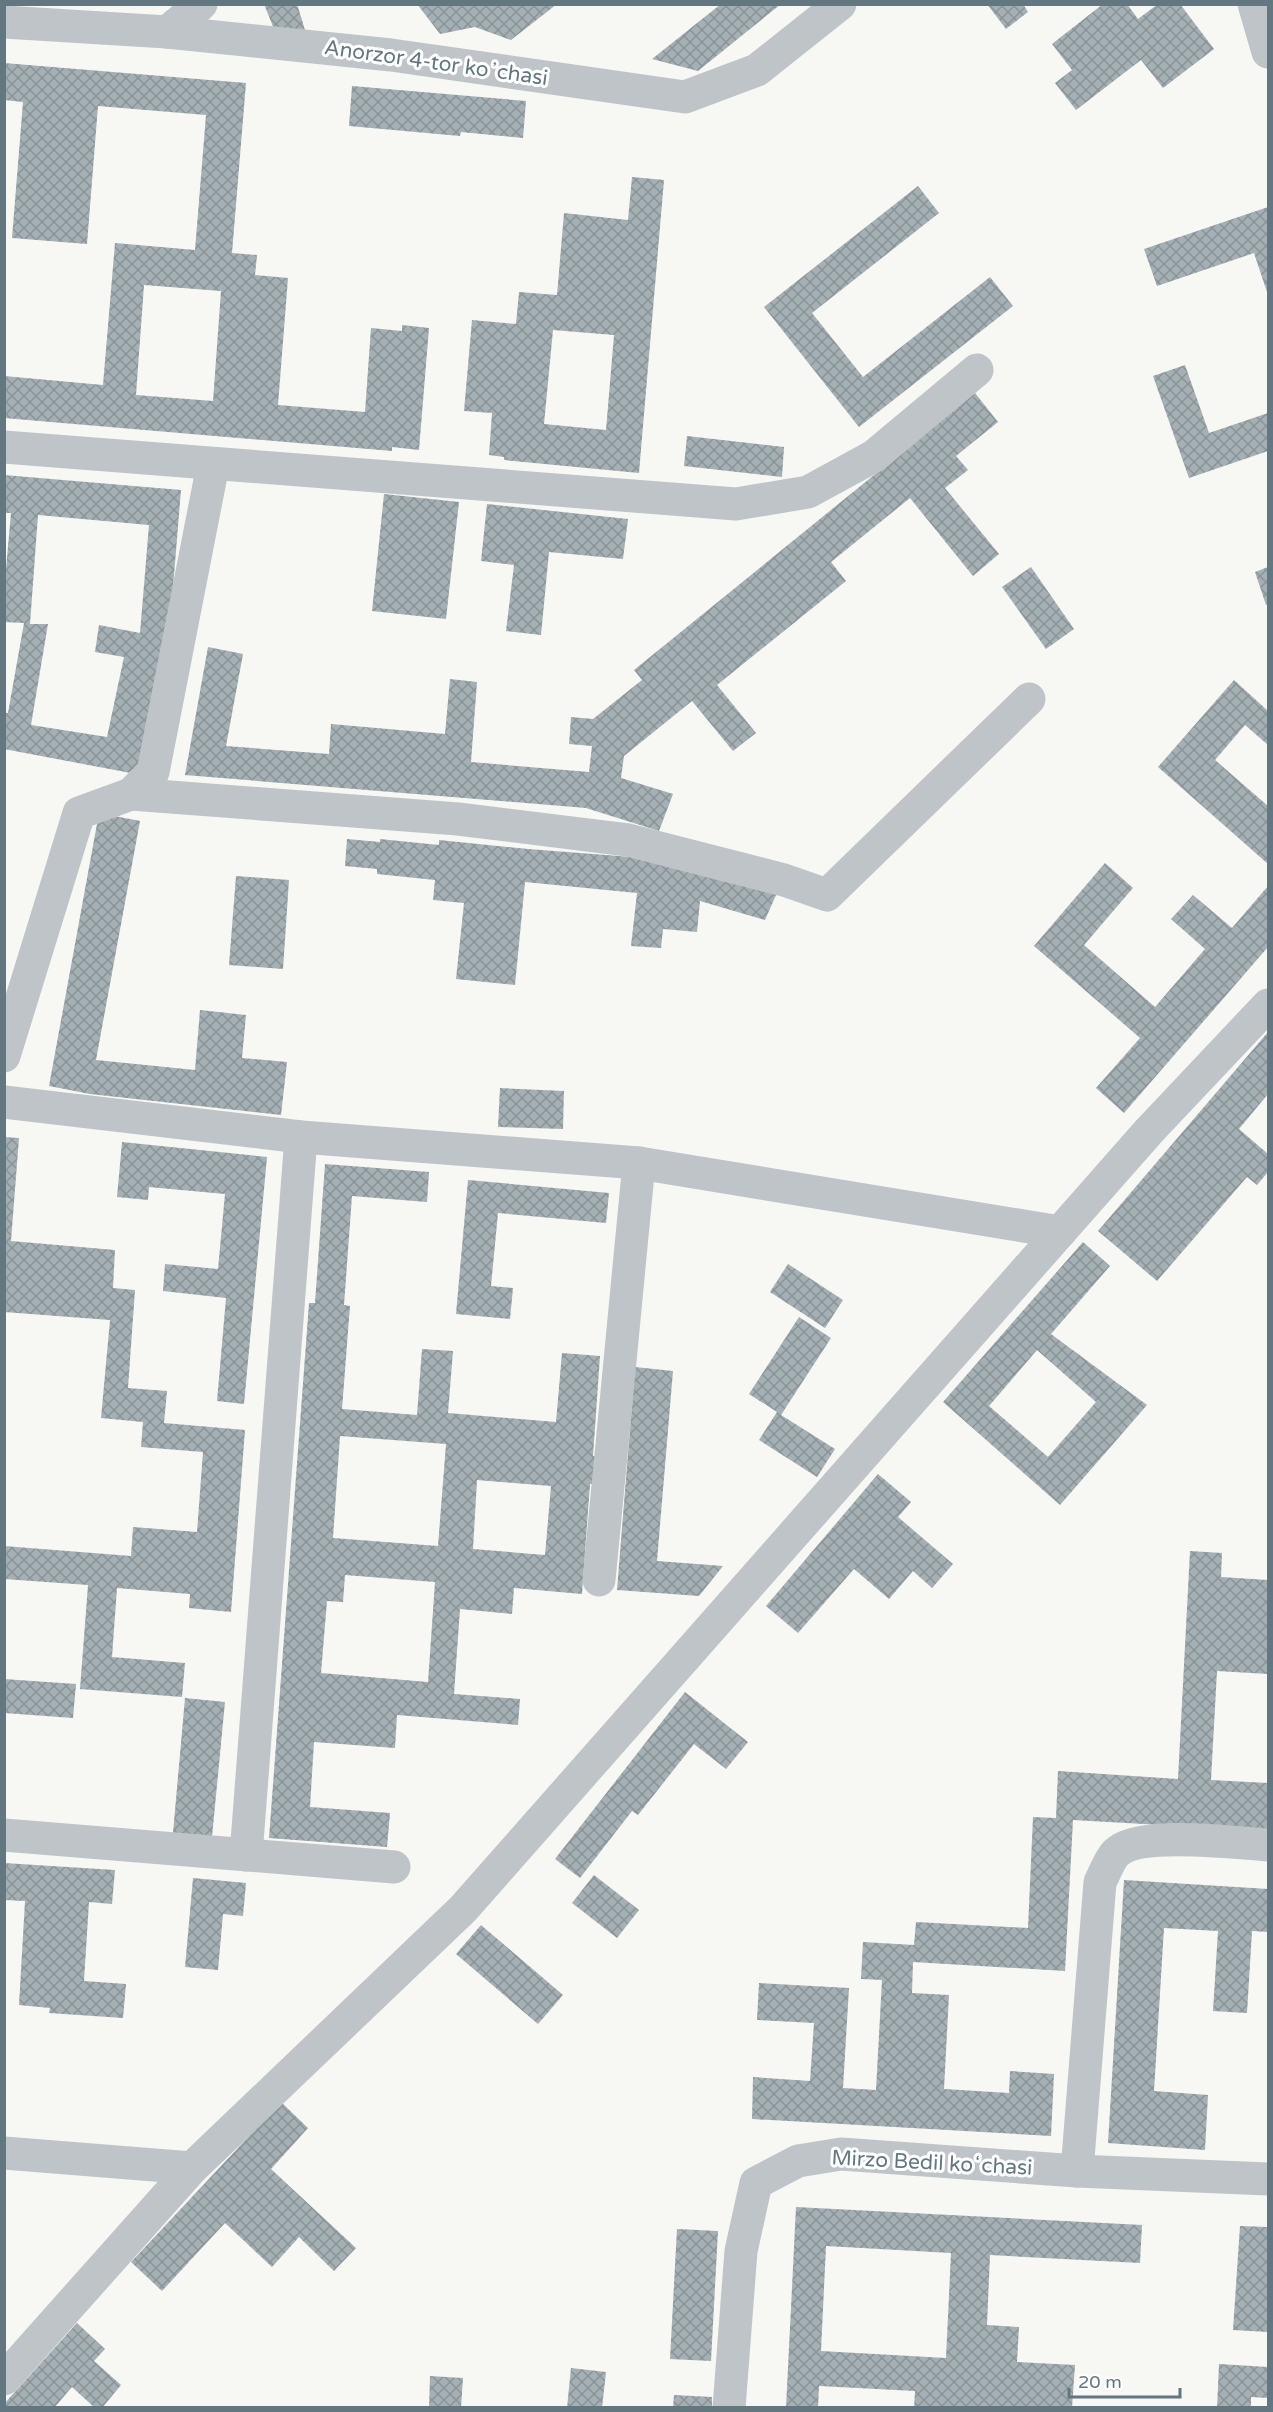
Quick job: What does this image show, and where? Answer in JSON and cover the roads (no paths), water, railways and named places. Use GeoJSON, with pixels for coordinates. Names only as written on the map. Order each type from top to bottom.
{"type":"FeatureCollection","features":[{"type":"Feature","properties":{"kind":"street"},"geometry":{"type":"LineString","coordinates":[[167,32],[201,4]]}},
{"type":"Feature","properties":{"kind":"street","name":"Anorzor 4-tor koʼchasi"},"geometry":{"type":"LineString","coordinates":[[4,21],[167,32],[391,55],[685,97],[757,70],[840,4]]}},
{"type":"Feature","properties":{"kind":"street"},"geometry":{"type":"LineString","coordinates":[[1254,4],[1269,52]]}},
{"type":"Feature","properties":{"kind":"street"},"geometry":{"type":"LineString","coordinates":[[4,447],[736,504],[808,492],[874,456],[977,369]]}},
{"type":"Feature","properties":{"kind":"street"},"geometry":{"type":"LineString","coordinates":[[131,794],[153,772],[213,465]]}},
{"type":"Feature","properties":{"kind":"street"},"geometry":{"type":"LineString","coordinates":[[4,1056],[79,813],[131,794],[458,819],[628,840],[784,880],[827,895],[1029,699]]}},
{"type":"Feature","properties":{"kind":"street"},"geometry":{"type":"LineString","coordinates":[[4,2379],[192,2168],[463,1909],[1149,1131],[1269,1005]]}},
{"type":"Feature","properties":{"kind":"street"},"geometry":{"type":"LineString","coordinates":[[4,1102],[301,1137],[639,1163],[1060,1232]]}},
{"type":"Feature","properties":{"kind":"street"},"geometry":{"type":"LineString","coordinates":[[246,1855],[301,1137]]}},
{"type":"Feature","properties":{"kind":"street"},"geometry":{"type":"LineString","coordinates":[[599,1580],[639,1163]]}},
{"type":"Feature","properties":{"kind":"street"},"geometry":{"type":"LineString","coordinates":[[4,1835],[394,1867]]}},
{"type":"Feature","properties":{"kind":"street"},"geometry":{"type":"LineString","coordinates":[[1077,2171],[1100,1882],[1115,1853],[1133,1842],[1174,1840],[1269,1845]]}},
{"type":"Feature","properties":{"kind":"street"},"geometry":{"type":"LineString","coordinates":[[4,2153],[192,2168]]}},
{"type":"Feature","properties":{"kind":"street","name":"Mirzo Bedil koʻchasi"},"geometry":{"type":"LineString","coordinates":[[729,2408],[741,2251],[756,2183],[798,2162],[841,2154],[1077,2171],[1269,2180]]}}]}
